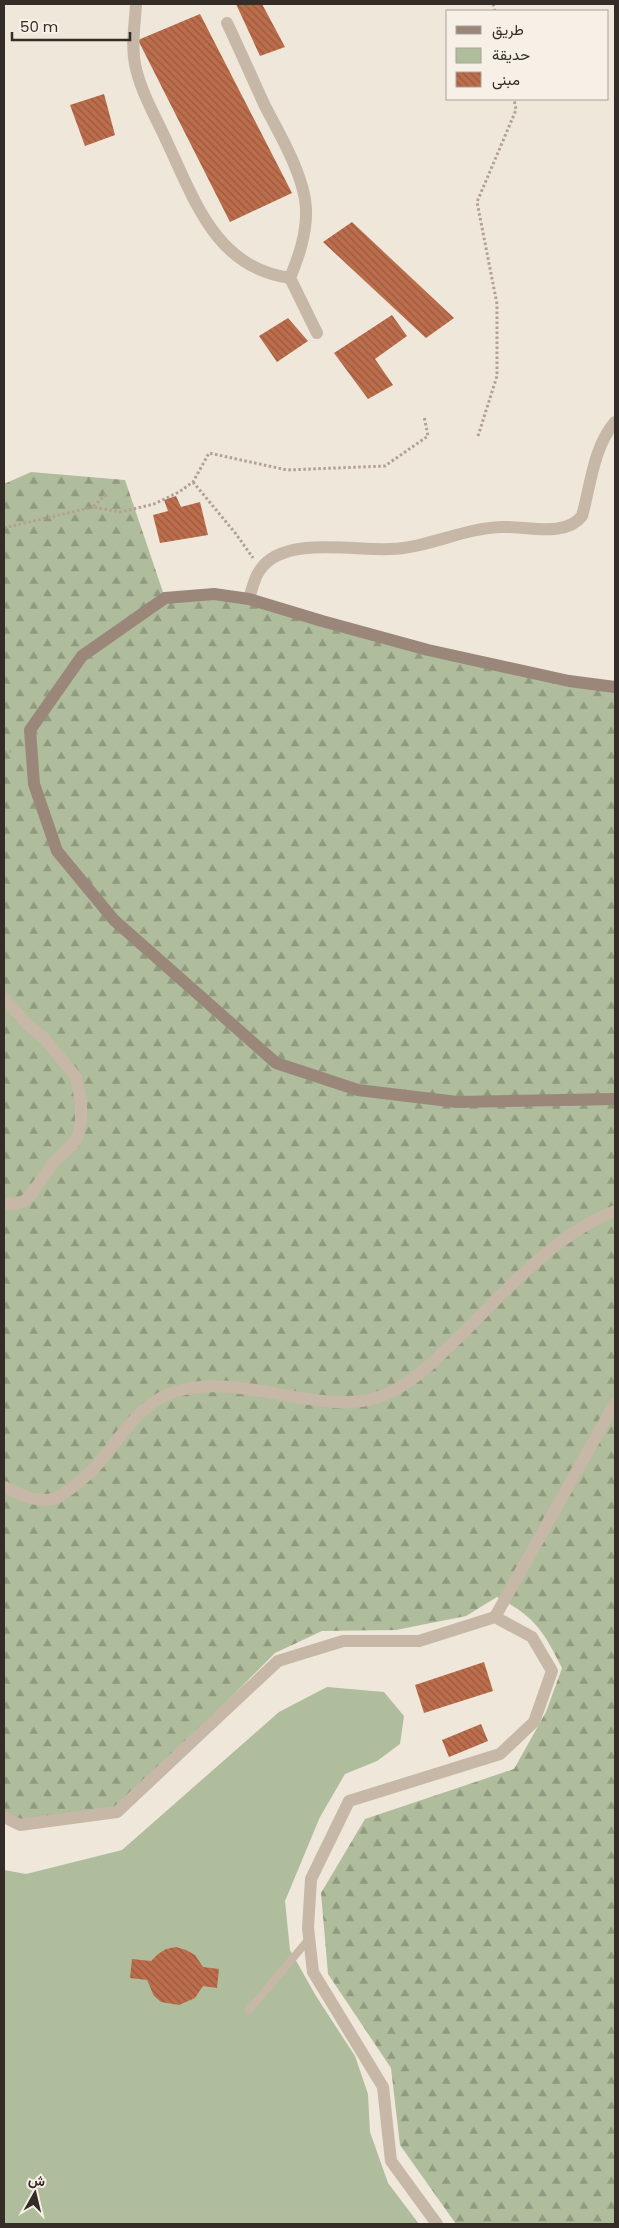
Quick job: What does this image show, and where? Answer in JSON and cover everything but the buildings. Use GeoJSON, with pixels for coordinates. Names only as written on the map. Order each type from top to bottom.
{"type":"FeatureCollection","features":[{"type":"Feature","properties":{"kind":"street"},"geometry":{"type":"LineString","coordinates":[[136,4],[133,47],[138,80],[203,219],[219,239],[249,265],[270,275],[290,278]]}},
{"type":"Feature","properties":{"kind":"street"},"geometry":{"type":"LineString","coordinates":[[227,23],[286,148],[301,185],[306,207],[304,235],[298,260],[290,278]]}},
{"type":"Feature","properties":{"kind":"street"},"geometry":{"type":"LineString","coordinates":[[290,278],[317,333]]}},
{"type":"Feature","properties":{"kind":"street"},"geometry":{"type":"LineString","coordinates":[[249,598],[260,569],[277,556],[305,548],[391,550],[484,528],[505,526],[543,529],[569,527],[582,516],[600,445],[606,433],[615,422]]}},
{"type":"Feature","properties":{"kind":"street"},"geometry":{"type":"LineString","coordinates":[[615,687],[569,681],[428,650],[322,621],[249,598],[214,594],[165,598],[82,656],[30,730],[34,784],[57,851],[114,920],[276,1064],[358,1090],[457,1102],[615,1099]]}},
{"type":"Feature","properties":{"kind":"street"},"geometry":{"type":"LineString","coordinates":[[4,998],[27,1024],[44,1038],[76,1077],[81,1101],[81,1122],[78,1136],[72,1146],[53,1164],[30,1196],[23,1202],[15,1204],[4,1203]]}},
{"type":"Feature","properties":{"kind":"street"},"geometry":{"type":"LineString","coordinates":[[4,1487],[38,1500],[49,1500],[61,1496],[97,1465],[132,1422],[147,1408],[173,1393],[213,1387],[253,1388],[342,1403],[379,1399],[415,1378],[501,1295],[555,1248],[581,1230],[615,1211]]}},
{"type":"Feature","properties":{"kind":"street"},"geometry":{"type":"LineString","coordinates":[[4,1817],[20,1825],[117,1812],[278,1660],[343,1641],[419,1641],[495,1617],[615,1403]]}},
{"type":"Feature","properties":{"kind":"street"},"geometry":{"type":"LineString","coordinates":[[437,2224],[391,2161],[383,2088],[313,1972],[308,1928],[311,1879],[349,1801],[500,1754],[534,1722],[552,1671],[532,1636],[495,1617]]}},
{"type":"Feature","properties":{"kind":"lane"},"geometry":{"type":"LineString","coordinates":[[250,2010],[309,1939]]}},
{"type":"Feature","properties":{"kind":"path"},"geometry":{"type":"LineString","coordinates":[[478,436],[498,376],[497,304],[477,202],[516,110],[514,100]]}},
{"type":"Feature","properties":{"kind":"path"},"geometry":{"type":"LineString","coordinates":[[4,528],[93,507],[121,512],[146,506],[179,492],[193,482],[209,453],[287,470],[385,466],[428,436],[424,416]]}},
{"type":"Feature","properties":{"kind":"path"},"geometry":{"type":"LineString","coordinates":[[193,482],[236,534],[260,569]]}},
{"type":"Feature","properties":{"kind":"path"},"geometry":{"type":"LineString","coordinates":[[93,507],[106,494]]}},
{"type":"Feature","properties":{"kind":"path"},"geometry":{"type":"LineString","coordinates":[[4,752],[14,751]]}},
{"type":"Feature","properties":{"kind":"green space"},"geometry":{"type":"Polygon","coordinates":[[[31,472],[125,480],[165,598],[214,594],[322,621],[615,687],[615,2224],[456,2224],[400,2145],[391,2068],[328,1974],[321,1893],[365,1819],[514,1769],[546,1712],[562,1668],[544,1635],[530,1618],[521,1611],[497,1597],[466,1616],[396,1630],[322,1631],[275,1653],[117,1812],[20,1825],[4,1817],[4,484],[31,472]]]}},
{"type":"Feature","properties":{"kind":"green space"},"geometry":{"type":"Polygon","coordinates":[[[327,1687],[384,1692],[404,1716],[400,1744],[377,1761],[345,1774],[320,1817],[285,1901],[290,1950],[316,1996],[355,2056],[368,2094],[370,2132],[388,2183],[419,2224],[4,2224],[4,1870],[26,1874],[122,1850],[279,1712],[327,1687]]]}}]}
